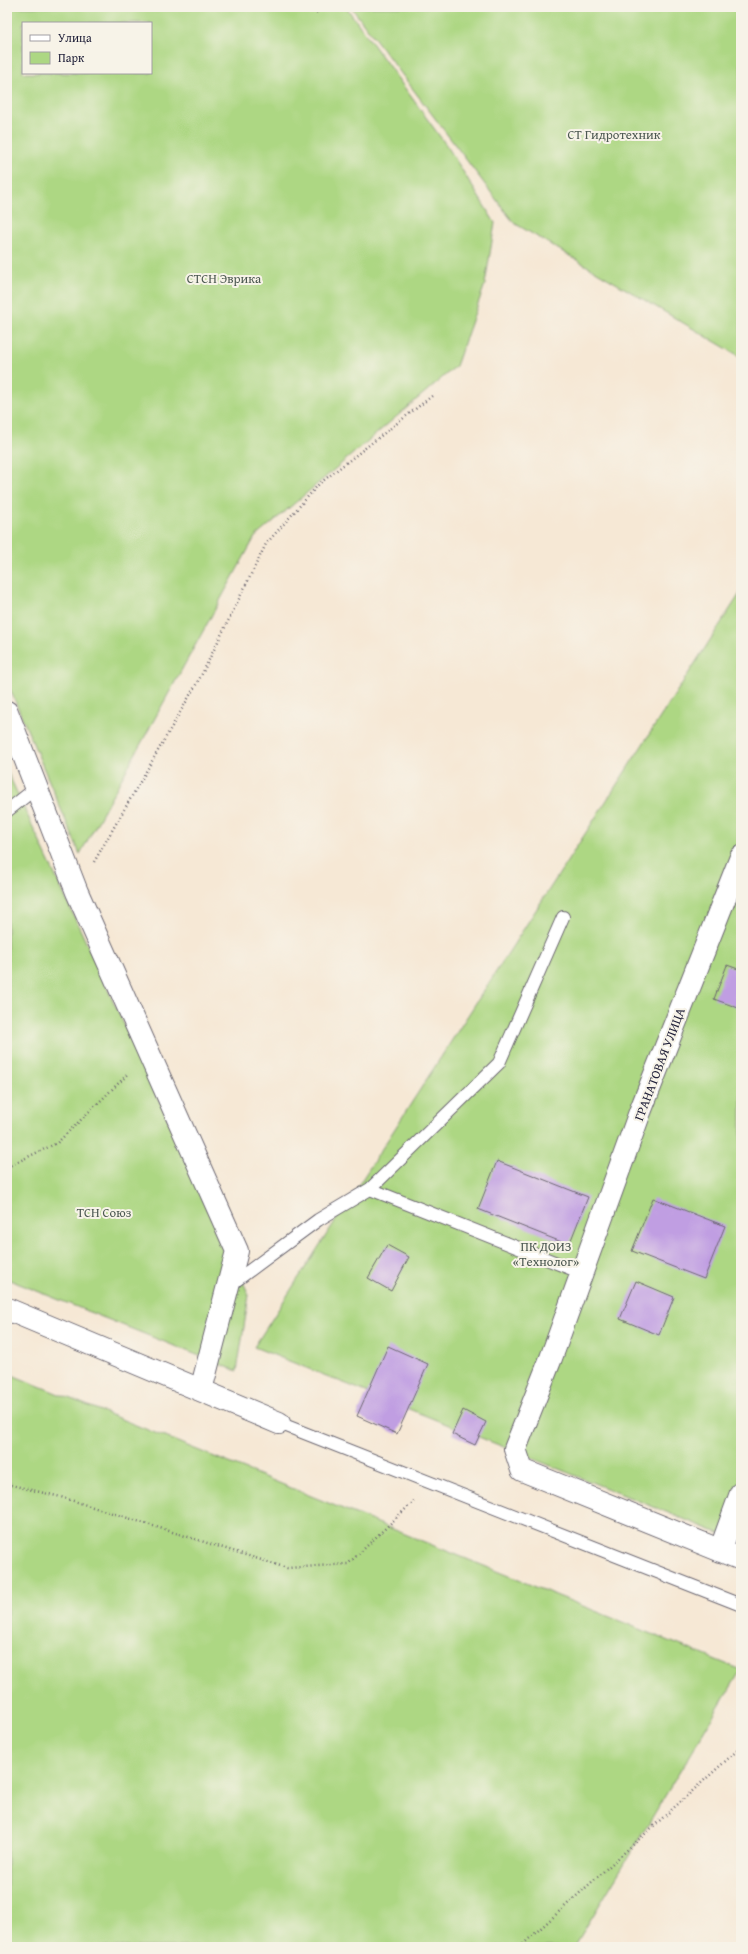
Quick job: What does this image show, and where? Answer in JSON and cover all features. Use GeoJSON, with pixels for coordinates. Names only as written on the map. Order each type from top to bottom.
{"type":"FeatureCollection","features":[{"type":"Feature","properties":{"kind":"street"},"geometry":{"type":"LineString","coordinates":[[7,712],[77,892],[237,1251],[201,1390]]}},
{"type":"Feature","properties":{"kind":"street","name":"ГРАНАТОВАЯ УЛИЦА"},"geometry":{"type":"LineString","coordinates":[[741,857],[640,1112],[552,1358],[515,1449],[522,1470],[741,1559]]}},
{"type":"Feature","properties":{"kind":"street"},"geometry":{"type":"LineString","coordinates":[[7,1309],[279,1424]]}},
{"type":"Feature","properties":{"kind":"street"},"geometry":{"type":"LineString","coordinates":[[720,1551],[741,1493]]}},
{"type":"Feature","properties":{"kind":"lane"},"geometry":{"type":"LineString","coordinates":[[7,812],[36,788]]}},
{"type":"Feature","properties":{"kind":"lane"},"geometry":{"type":"LineString","coordinates":[[227,1287],[318,1220],[370,1189],[499,1063],[563,917]]}},
{"type":"Feature","properties":{"kind":"lane"},"geometry":{"type":"LineString","coordinates":[[370,1189],[582,1273]]}},
{"type":"Feature","properties":{"kind":"lane"},"geometry":{"type":"LineString","coordinates":[[279,1424],[741,1605]]}},
{"type":"Feature","properties":{"kind":"path"},"geometry":{"type":"LineString","coordinates":[[311,7],[316,13]]}},
{"type":"Feature","properties":{"kind":"path"},"geometry":{"type":"LineString","coordinates":[[77,892],[201,676],[266,544],[319,484],[432,396]]}},
{"type":"Feature","properties":{"kind":"path"},"geometry":{"type":"LineString","coordinates":[[7,1167],[57,1143],[149,1053]]}},
{"type":"Feature","properties":{"kind":"path"},"geometry":{"type":"LineString","coordinates":[[7,1484],[61,1496],[287,1568],[348,1564],[432,1483]]}},
{"type":"Feature","properties":{"kind":"path"},"geometry":{"type":"LineString","coordinates":[[520,1947],[741,1747]]}},
{"type":"Feature","properties":{"kind":"green space","name":"СТСН Эврика"},"geometry":{"type":"Polygon","coordinates":[[[7,7],[346,7],[449,149],[495,223],[485,284],[456,366],[255,537],[80,854],[7,682],[7,7]]]}},
{"type":"Feature","properties":{"kind":"green space","name":"СТ Гидротехник"},"geometry":{"type":"Polygon","coordinates":[[[351,7],[741,7],[741,357],[514,223],[351,7]]]}},
{"type":"Feature","properties":{"kind":"green space","name":"ПК ДОИЗ «Технолог»"},"geometry":{"type":"Polygon","coordinates":[[[741,592],[741,1542],[254,1347],[741,592]]]}},
{"type":"Feature","properties":{"kind":"green space","name":"ТСН Союз"},"geometry":{"type":"Polygon","coordinates":[[[7,771],[249,1295],[237,1371],[7,1279],[7,771]]]}},
{"type":"Feature","properties":{"kind":"green space"},"geometry":{"type":"Polygon","coordinates":[[[7,1373],[741,1670],[574,1947],[7,1947],[7,1373]]]}},
{"type":"Feature","properties":{"kind":"building"},"geometry":{"type":"Polygon","coordinates":[[[727,965],[741,970],[741,1009],[714,999],[727,965]]]}},
{"type":"Feature","properties":{"kind":"building"},"geometry":{"type":"Polygon","coordinates":[[[497,1161],[588,1197],[569,1245],[478,1209],[497,1161]]]}},
{"type":"Feature","properties":{"kind":"building"},"geometry":{"type":"Polygon","coordinates":[[[653,1198],[725,1226],[704,1279],[632,1251],[653,1198]]]}},
{"type":"Feature","properties":{"kind":"building"},"geometry":{"type":"Polygon","coordinates":[[[387,1245],[409,1257],[391,1291],[368,1278],[387,1245]]]}},
{"type":"Feature","properties":{"kind":"building"},"geometry":{"type":"Polygon","coordinates":[[[636,1281],[674,1297],[659,1335],[620,1319],[636,1281]]]}},
{"type":"Feature","properties":{"kind":"building"},"geometry":{"type":"Polygon","coordinates":[[[388,1346],[428,1364],[397,1434],[357,1416],[388,1346]]]}},
{"type":"Feature","properties":{"kind":"building"},"geometry":{"type":"Polygon","coordinates":[[[463,1410],[486,1422],[475,1445],[452,1434],[463,1410]]]}}]}
